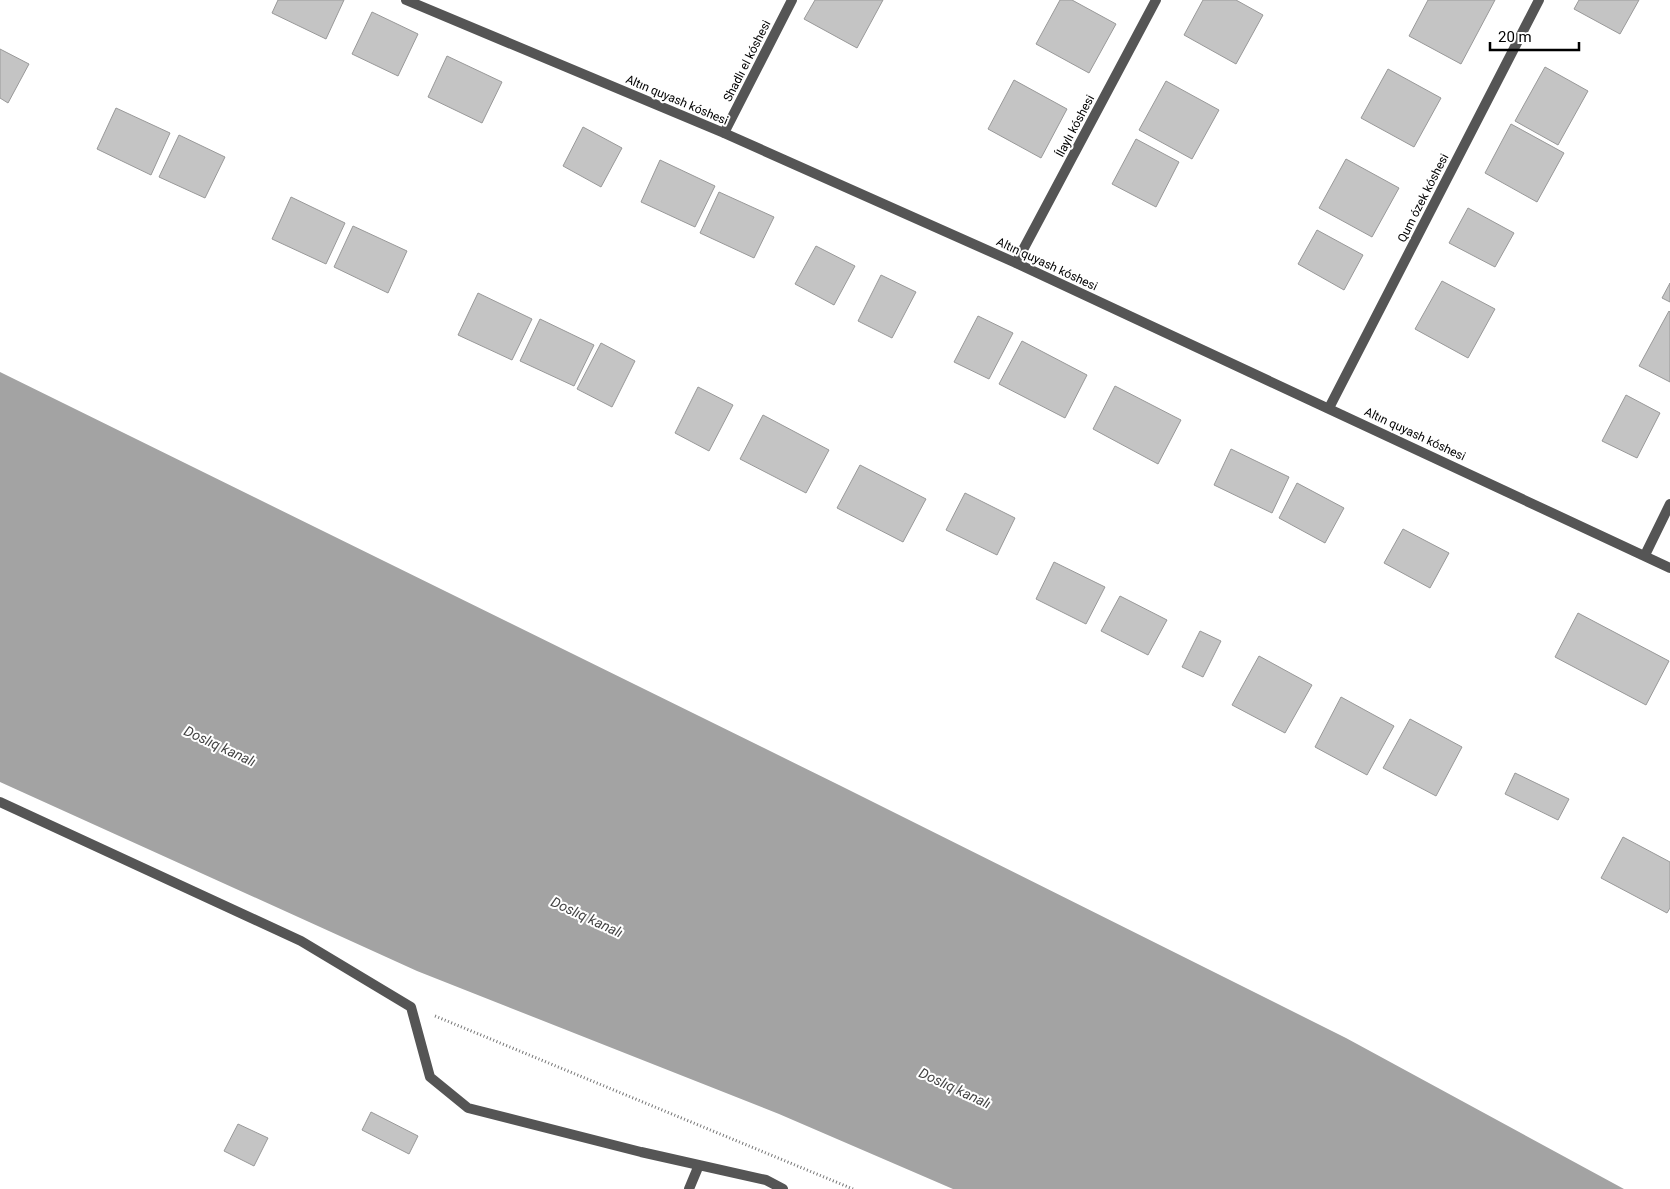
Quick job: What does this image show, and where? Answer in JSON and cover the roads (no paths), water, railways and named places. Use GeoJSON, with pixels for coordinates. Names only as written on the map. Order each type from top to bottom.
{"type":"FeatureCollection","features":[{"type":"Feature","properties":{"kind":"street","name":"Altın quyash kóshesi"},"geometry":{"type":"LineString","coordinates":[[406,0],[724,133],[1016,263],[1670,568]]}},
{"type":"Feature","properties":{"kind":"street","name":"Shadlı el kóshesi"},"geometry":{"type":"LineString","coordinates":[[724,133],[792,0]]}},
{"type":"Feature","properties":{"kind":"street","name":"Ílaylı kóshesi"},"geometry":{"type":"LineString","coordinates":[[1016,263],[1156,0]]}},
{"type":"Feature","properties":{"kind":"street","name":"Qum ózek kóshesi"},"geometry":{"type":"LineString","coordinates":[[1329,408],[1539,0]]}},
{"type":"Feature","properties":{"kind":"street"},"geometry":{"type":"LineString","coordinates":[[1645,556],[1670,504]]}},
{"type":"Feature","properties":{"kind":"street"},"geometry":{"type":"LineString","coordinates":[[0,802],[301,942],[411,1006],[430,1077],[468,1108],[641,1152],[766,1180],[784,1189]]}},
{"type":"Feature","properties":{"kind":"street"},"geometry":{"type":"LineString","coordinates":[[689,1189],[699,1165]]}},
{"type":"Feature","properties":{"kind":"water","name":"Doslıq kanalı"},"geometry":{"type":"Polygon","coordinates":[[[0,372],[839,785],[1346,1038],[1624,1189],[953,1189],[779,1114],[417,971],[0,782],[0,372]]]}}]}
